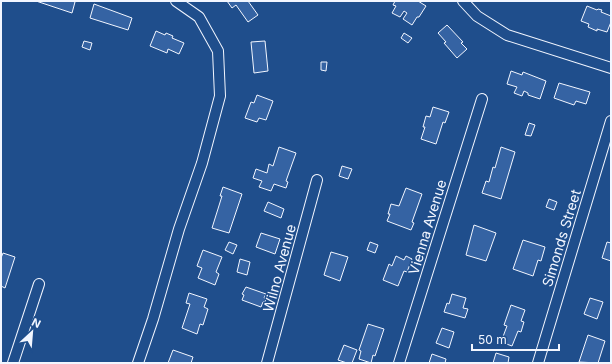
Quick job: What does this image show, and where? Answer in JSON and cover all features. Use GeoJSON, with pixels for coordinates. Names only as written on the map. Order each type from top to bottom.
{"type":"FeatureCollection","features":[{"type":"Feature","properties":{"kind":"street"},"geometry":{"type":"LineString","coordinates":[[138,363],[153,319],[179,229],[202,163],[220,96],[218,51],[199,17],[176,1]]}},
{"type":"Feature","properties":{"kind":"street"},"geometry":{"type":"LineString","coordinates":[[463,1],[477,16],[507,35],[611,68]]}},
{"type":"Feature","properties":{"kind":"street","name":"Vienna Avenue"},"geometry":{"type":"LineString","coordinates":[[399,363],[482,99]]}},
{"type":"Feature","properties":{"kind":"street","name":"Simonds Street"},"geometry":{"type":"LineString","coordinates":[[538,363],[611,121]]}},
{"type":"Feature","properties":{"kind":"street","name":"Wilno Avenue"},"geometry":{"type":"LineString","coordinates":[[267,363],[317,180]]}},
{"type":"Feature","properties":{"kind":"street"},"geometry":{"type":"LineString","coordinates":[[13,363],[39,284]]}},
{"type":"Feature","properties":{"kind":"building"},"geometry":{"type":"Polygon","coordinates":[[[36,1],[72,1],[75,2],[72,13],[36,1]]]}},
{"type":"Feature","properties":{"kind":"building"},"geometry":{"type":"Polygon","coordinates":[[[227,1],[248,1],[258,15],[248,22],[236,5],[232,8],[227,1]]]}},
{"type":"Feature","properties":{"kind":"building"},"geometry":{"type":"Polygon","coordinates":[[[395,1],[418,1],[426,6],[412,25],[403,19],[407,13],[404,11],[400,17],[392,13],[396,6],[393,5],[395,1]]]}},
{"type":"Feature","properties":{"kind":"building"},"geometry":{"type":"Polygon","coordinates":[[[94,4],[132,18],[128,30],[90,18],[94,4]]]}},
{"type":"Feature","properties":{"kind":"building"},"geometry":{"type":"Polygon","coordinates":[[[587,6],[597,10],[602,10],[601,12],[611,16],[611,22],[607,32],[597,29],[597,31],[588,27],[589,24],[581,21],[587,6]]]}},
{"type":"Feature","properties":{"kind":"building"},"geometry":{"type":"Polygon","coordinates":[[[447,25],[463,42],[461,43],[467,49],[457,58],[444,43],[446,42],[438,33],[447,25]]]}},
{"type":"Feature","properties":{"kind":"building"},"geometry":{"type":"Polygon","coordinates":[[[156,31],[165,35],[166,33],[173,36],[172,38],[184,43],[179,54],[168,49],[167,53],[150,46],[156,31]]]}},
{"type":"Feature","properties":{"kind":"building"},"geometry":{"type":"Polygon","coordinates":[[[404,33],[412,38],[408,43],[401,38],[404,33]]]}},
{"type":"Feature","properties":{"kind":"building"},"geometry":{"type":"Polygon","coordinates":[[[84,41],[92,43],[90,50],[82,47],[84,41]]]}},
{"type":"Feature","properties":{"kind":"building"},"geometry":{"type":"Polygon","coordinates":[[[265,41],[268,71],[254,73],[251,42],[265,41]]]}},
{"type":"Feature","properties":{"kind":"building"},"geometry":{"type":"Polygon","coordinates":[[[321,62],[327,62],[326,71],[321,70],[321,62]]]}},
{"type":"Feature","properties":{"kind":"building"},"geometry":{"type":"Polygon","coordinates":[[[511,71],[522,75],[523,72],[546,81],[540,99],[528,95],[528,93],[524,91],[522,96],[514,93],[517,87],[507,84],[511,71]]]}},
{"type":"Feature","properties":{"kind":"building"},"geometry":{"type":"Polygon","coordinates":[[[559,83],[590,92],[586,104],[576,101],[574,105],[554,98],[559,83]]]}},
{"type":"Feature","properties":{"kind":"building"},"geometry":{"type":"Polygon","coordinates":[[[257,95],[273,101],[266,120],[259,118],[257,122],[245,118],[251,102],[254,103],[257,95]]]}},
{"type":"Feature","properties":{"kind":"building"},"geometry":{"type":"Polygon","coordinates":[[[433,107],[449,112],[445,123],[443,122],[436,144],[421,139],[425,127],[423,127],[426,116],[430,117],[433,107]]]}},
{"type":"Feature","properties":{"kind":"building"},"geometry":{"type":"Polygon","coordinates":[[[529,123],[535,125],[531,136],[525,135],[529,123]]]}},
{"type":"Feature","properties":{"kind":"building"},"geometry":{"type":"Polygon","coordinates":[[[279,147],[296,153],[286,181],[288,182],[286,188],[274,184],[271,191],[259,187],[262,181],[253,178],[256,169],[267,173],[269,164],[273,166],[279,147]]]}},
{"type":"Feature","properties":{"kind":"building"},"geometry":{"type":"Polygon","coordinates":[[[501,147],[515,152],[501,199],[482,193],[486,181],[489,182],[493,167],[495,168],[501,147]]]}},
{"type":"Feature","properties":{"kind":"building"},"geometry":{"type":"Polygon","coordinates":[[[342,166],[352,169],[348,179],[339,176],[342,166]]]}},
{"type":"Feature","properties":{"kind":"building"},"geometry":{"type":"Polygon","coordinates":[[[223,187],[242,194],[229,233],[212,228],[222,196],[220,196],[223,187]]]}},
{"type":"Feature","properties":{"kind":"building"},"geometry":{"type":"Polygon","coordinates":[[[406,188],[422,194],[412,222],[414,223],[411,230],[387,221],[390,214],[388,214],[391,204],[399,206],[406,188]]]}},
{"type":"Feature","properties":{"kind":"building"},"geometry":{"type":"Polygon","coordinates":[[[549,199],[557,202],[554,210],[546,207],[549,199]]]}},
{"type":"Feature","properties":{"kind":"building"},"geometry":{"type":"Polygon","coordinates":[[[268,202],[284,209],[281,218],[264,211],[268,202]]]}},
{"type":"Feature","properties":{"kind":"building"},"geometry":{"type":"Polygon","coordinates":[[[474,225],[496,233],[486,261],[466,255],[474,225]]]}},
{"type":"Feature","properties":{"kind":"building"},"geometry":{"type":"Polygon","coordinates":[[[261,233],[280,239],[275,254],[256,247],[261,233]]]}},
{"type":"Feature","properties":{"kind":"building"},"geometry":{"type":"Polygon","coordinates":[[[523,240],[545,247],[541,261],[538,260],[533,276],[513,269],[523,240]]]}},
{"type":"Feature","properties":{"kind":"building"},"geometry":{"type":"Polygon","coordinates":[[[229,242],[237,245],[233,254],[225,250],[229,242]]]}},
{"type":"Feature","properties":{"kind":"building"},"geometry":{"type":"Polygon","coordinates":[[[370,242],[378,245],[375,253],[367,250],[370,242]]]}},
{"type":"Feature","properties":{"kind":"building"},"geometry":{"type":"Polygon","coordinates":[[[607,242],[611,243],[611,261],[602,258],[607,242]]]}},
{"type":"Feature","properties":{"kind":"building"},"geometry":{"type":"Polygon","coordinates":[[[203,250],[222,257],[216,272],[219,274],[215,285],[198,278],[202,268],[197,266],[203,250]]]}},
{"type":"Feature","properties":{"kind":"building"},"geometry":{"type":"Polygon","coordinates":[[[331,252],[348,257],[340,281],[324,275],[331,252]]]}},
{"type":"Feature","properties":{"kind":"building"},"geometry":{"type":"Polygon","coordinates":[[[3,253],[15,257],[5,288],[1,286],[1,258],[3,253]]]}},
{"type":"Feature","properties":{"kind":"building"},"geometry":{"type":"Polygon","coordinates":[[[396,256],[404,260],[406,256],[412,259],[407,272],[404,271],[398,286],[383,280],[389,264],[392,266],[396,256]]]}},
{"type":"Feature","properties":{"kind":"building"},"geometry":{"type":"Polygon","coordinates":[[[240,259],[250,262],[247,275],[237,272],[240,259]]]}},
{"type":"Feature","properties":{"kind":"building"},"geometry":{"type":"Polygon","coordinates":[[[246,287],[266,294],[264,298],[266,299],[265,302],[263,302],[261,307],[242,300],[244,295],[242,294],[246,287]]]}},
{"type":"Feature","properties":{"kind":"building"},"geometry":{"type":"Polygon","coordinates":[[[189,293],[207,299],[204,307],[208,309],[203,325],[200,324],[197,334],[182,328],[190,304],[186,303],[189,293]]]}},
{"type":"Feature","properties":{"kind":"building"},"geometry":{"type":"Polygon","coordinates":[[[452,294],[466,298],[463,308],[468,309],[465,318],[444,312],[447,303],[449,304],[452,294]]]}},
{"type":"Feature","properties":{"kind":"building"},"geometry":{"type":"Polygon","coordinates":[[[590,298],[603,302],[597,319],[584,314],[590,298]]]}},
{"type":"Feature","properties":{"kind":"building"},"geometry":{"type":"Polygon","coordinates":[[[511,305],[525,310],[521,321],[524,322],[521,332],[518,331],[512,346],[501,342],[507,326],[504,325],[511,305]]]}},
{"type":"Feature","properties":{"kind":"building"},"geometry":{"type":"Polygon","coordinates":[[[368,324],[384,329],[375,356],[373,355],[371,363],[359,359],[361,351],[359,350],[368,324]]]}},
{"type":"Feature","properties":{"kind":"building"},"geometry":{"type":"Polygon","coordinates":[[[442,328],[454,332],[449,348],[436,343],[442,328]]]}},
{"type":"Feature","properties":{"kind":"building"},"geometry":{"type":"Polygon","coordinates":[[[588,335],[605,341],[598,363],[579,362],[588,335]]]}},
{"type":"Feature","properties":{"kind":"building"},"geometry":{"type":"Polygon","coordinates":[[[344,345],[357,350],[352,363],[338,360],[344,345]]]}},
{"type":"Feature","properties":{"kind":"building"},"geometry":{"type":"Polygon","coordinates":[[[173,350],[193,357],[191,363],[168,363],[173,350]]]}},
{"type":"Feature","properties":{"kind":"building"},"geometry":{"type":"Polygon","coordinates":[[[496,353],[509,357],[508,363],[493,363],[496,353]]]}},
{"type":"Feature","properties":{"kind":"building"},"geometry":{"type":"Polygon","coordinates":[[[432,354],[446,359],[445,363],[429,363],[432,354]]]}}]}
